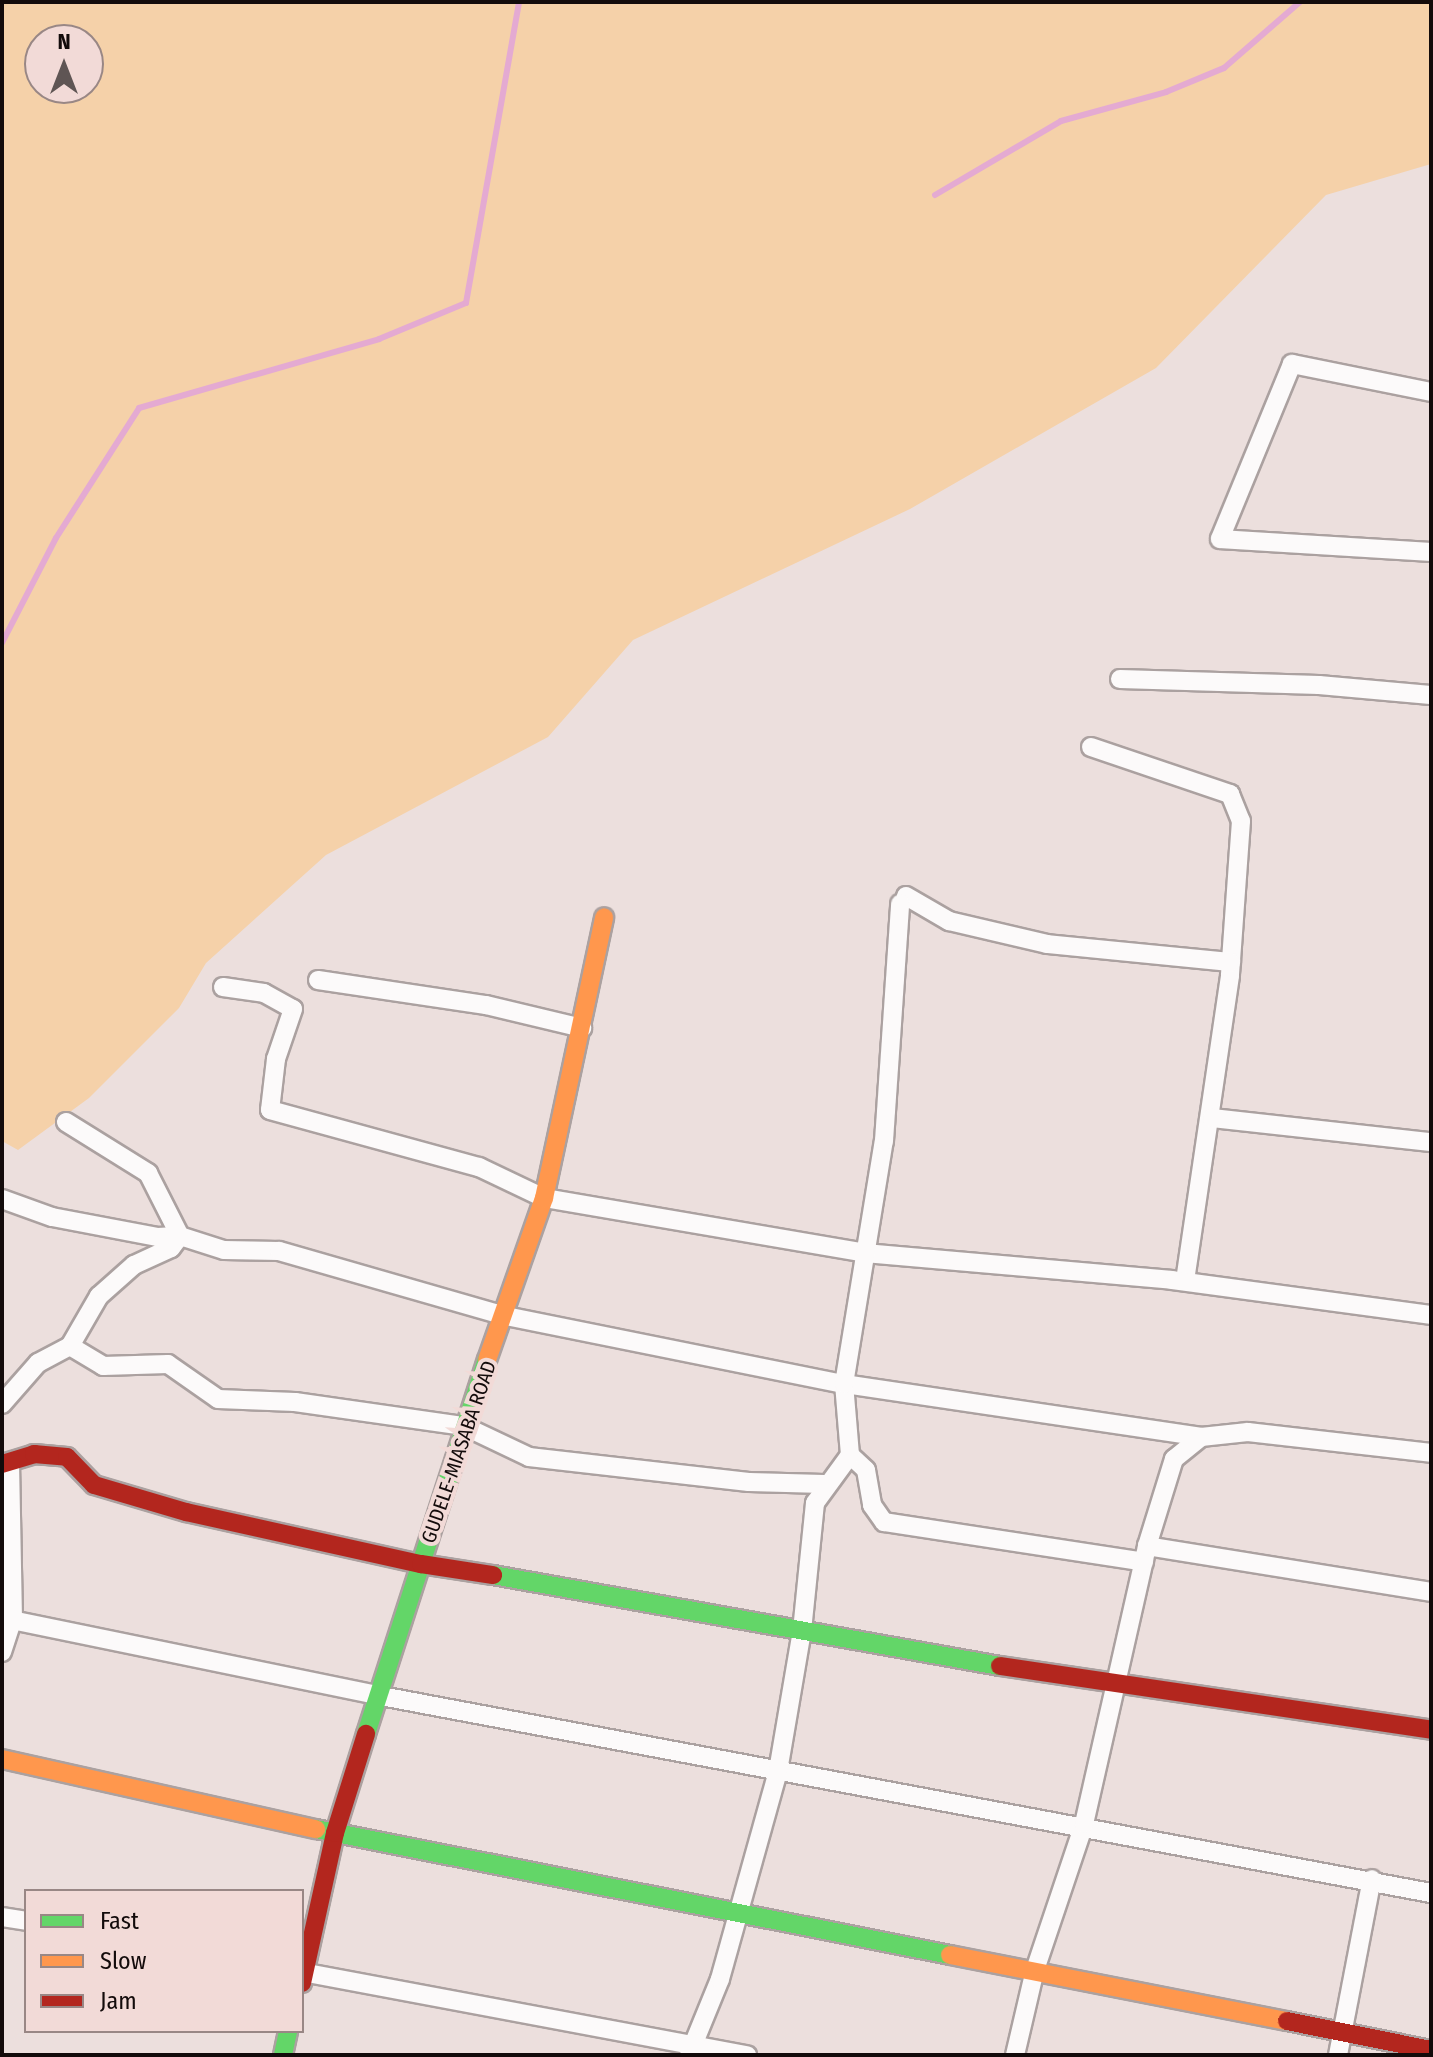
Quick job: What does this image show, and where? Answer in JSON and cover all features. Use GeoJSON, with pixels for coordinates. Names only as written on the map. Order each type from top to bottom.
{"type":"FeatureCollection","features":[{"type":"Feature","properties":{"kind":"street"},"geometry":{"type":"LineString","coordinates":[[1431,392],[1292,364],[1220,539],[1431,552]]}},
{"type":"Feature","properties":{"kind":"street"},"geometry":{"type":"LineString","coordinates":[[1120,679],[1319,685],[1431,695]]}},
{"type":"Feature","properties":{"kind":"street"},"geometry":{"type":"LineString","coordinates":[[1091,747],[1230,794],[1241,821],[1231,962],[1212,1118],[1185,1281]]}},
{"type":"Feature","properties":{"kind":"street"},"geometry":{"type":"LineString","coordinates":[[1231,962],[1047,944],[949,921],[903,900],[884,1141],[844,1384],[850,1455],[866,1470],[872,1505],[884,1522],[1431,1592]]}},
{"type":"Feature","properties":{"kind":"street","name":"GUDELE-MIASABA ROAD"},"geometry":{"type":"LineString","coordinates":[[304,1972],[335,1833],[381,1696],[464,1426],[506,1316],[544,1198],[604,917]]}},
{"type":"Feature","properties":{"kind":"street"},"geometry":{"type":"LineString","coordinates":[[318,980],[486,1005],[582,1028]]}},
{"type":"Feature","properties":{"kind":"street"},"geometry":{"type":"LineString","coordinates":[[223,987],[264,993],[293,1009],[276,1059],[270,1110],[479,1167],[544,1198],[865,1253],[1185,1281],[1431,1315]]}},
{"type":"Feature","properties":{"kind":"street"},"geometry":{"type":"LineString","coordinates":[[1212,1118],[1431,1142]]}},
{"type":"Feature","properties":{"kind":"street"},"geometry":{"type":"LineString","coordinates":[[66,1122],[148,1173],[180,1236]]}},
{"type":"Feature","properties":{"kind":"street"},"geometry":{"type":"LineString","coordinates":[[2,1199],[52,1217],[158,1237],[180,1236],[224,1250],[279,1251],[506,1316],[844,1384],[1201,1437],[1248,1432],[1431,1453]]}},
{"type":"Feature","properties":{"kind":"street"},"geometry":{"type":"LineString","coordinates":[[2,1404],[38,1363],[70,1346],[99,1296],[134,1265],[171,1248],[180,1236]]}},
{"type":"Feature","properties":{"kind":"street"},"geometry":{"type":"LineString","coordinates":[[70,1346],[103,1366],[168,1364],[218,1399],[295,1402],[464,1426],[529,1457],[749,1482],[824,1484]]}},
{"type":"Feature","properties":{"kind":"street"},"geometry":{"type":"LineString","coordinates":[[1015,2055],[1035,1970],[1084,1824],[1119,1683],[1145,1554],[1174,1459],[1201,1437]]}},
{"type":"Feature","properties":{"kind":"street"},"geometry":{"type":"LineString","coordinates":[[2,1652],[7,1618],[6,1464],[34,1454],[67,1457],[94,1485],[186,1512],[421,1564],[585,1588],[802,1631],[1431,1730]]}},
{"type":"Feature","properties":{"kind":"street"},"geometry":{"type":"LineString","coordinates":[[691,2050],[720,1979],[778,1771],[802,1631],[815,1503],[824,1484],[850,1455]]}},
{"type":"Feature","properties":{"kind":"street"},"geometry":{"type":"LineString","coordinates":[[7,1618],[381,1696],[778,1771],[1084,1824],[1431,1893]]}},
{"type":"Feature","properties":{"kind":"street"},"geometry":{"type":"LineString","coordinates":[[2,1759],[335,1833],[1431,2050]]}},
{"type":"Feature","properties":{"kind":"street"},"geometry":{"type":"LineString","coordinates":[[1338,2055],[1372,1879]]}},
{"type":"Feature","properties":{"kind":"street"},"geometry":{"type":"LineString","coordinates":[[2,1917],[24,1921]]}},
{"type":"Feature","properties":{"kind":"street"},"geometry":{"type":"LineString","coordinates":[[304,1976],[691,2050],[747,2055]]}},
{"type":"Feature","properties":{"kind":"street"},"geometry":{"type":"LineString","coordinates":[[283,2055],[288,2033]]}},
{"type":"Feature","properties":{"kind":"shaded area"},"geometry":{"type":"Polygon","coordinates":[[[2,2],[1431,2],[1431,164],[1326,195],[1156,368],[910,509],[633,640],[548,737],[326,855],[206,963],[179,1008],[89,1098],[18,1150],[2,1141],[2,2]]]}},
{"type":"Feature","properties":{"kind":"waterway"},"geometry":{"type":"LineString","coordinates":[[2,643],[56,538],[139,408],[379,339],[466,303],[519,2]]}},
{"type":"Feature","properties":{"kind":"waterway"},"geometry":{"type":"LineString","coordinates":[[935,195],[1061,121],[1166,92],[1224,68],[1300,2]]}},
{"type":"Feature","properties":{"kind":"traffic: fast"},"geometry":{"type":"LineString","coordinates":[[366,1734],[487,1360]]}},
{"type":"Feature","properties":{"kind":"traffic: fast"},"geometry":{"type":"LineString","coordinates":[[493,1575],[1000,1666]]}},
{"type":"Feature","properties":{"kind":"traffic: fast"},"geometry":{"type":"LineString","coordinates":[[316,1829],[950,1955]]}},
{"type":"Feature","properties":{"kind":"traffic: fast"},"geometry":{"type":"LineString","coordinates":[[283,2055],[288,2033]]}},
{"type":"Feature","properties":{"kind":"traffic: slow"},"geometry":{"type":"LineString","coordinates":[[487,1360],[544,1198],[604,917]]}},
{"type":"Feature","properties":{"kind":"traffic: slow"},"geometry":{"type":"LineString","coordinates":[[2,1759],[316,1829]]}},
{"type":"Feature","properties":{"kind":"traffic: slow"},"geometry":{"type":"LineString","coordinates":[[950,1955],[1287,2021]]}},
{"type":"Feature","properties":{"kind":"traffic: jam"},"geometry":{"type":"LineString","coordinates":[[2,1464],[34,1454],[67,1457],[94,1485],[186,1512],[421,1564],[493,1575]]}},
{"type":"Feature","properties":{"kind":"traffic: jam"},"geometry":{"type":"LineString","coordinates":[[1000,1666],[1431,1730]]}},
{"type":"Feature","properties":{"kind":"traffic: jam"},"geometry":{"type":"LineString","coordinates":[[304,1974],[335,1833],[366,1734]]}},
{"type":"Feature","properties":{"kind":"traffic: jam"},"geometry":{"type":"LineString","coordinates":[[1287,2021],[1431,2050]]}}]}
